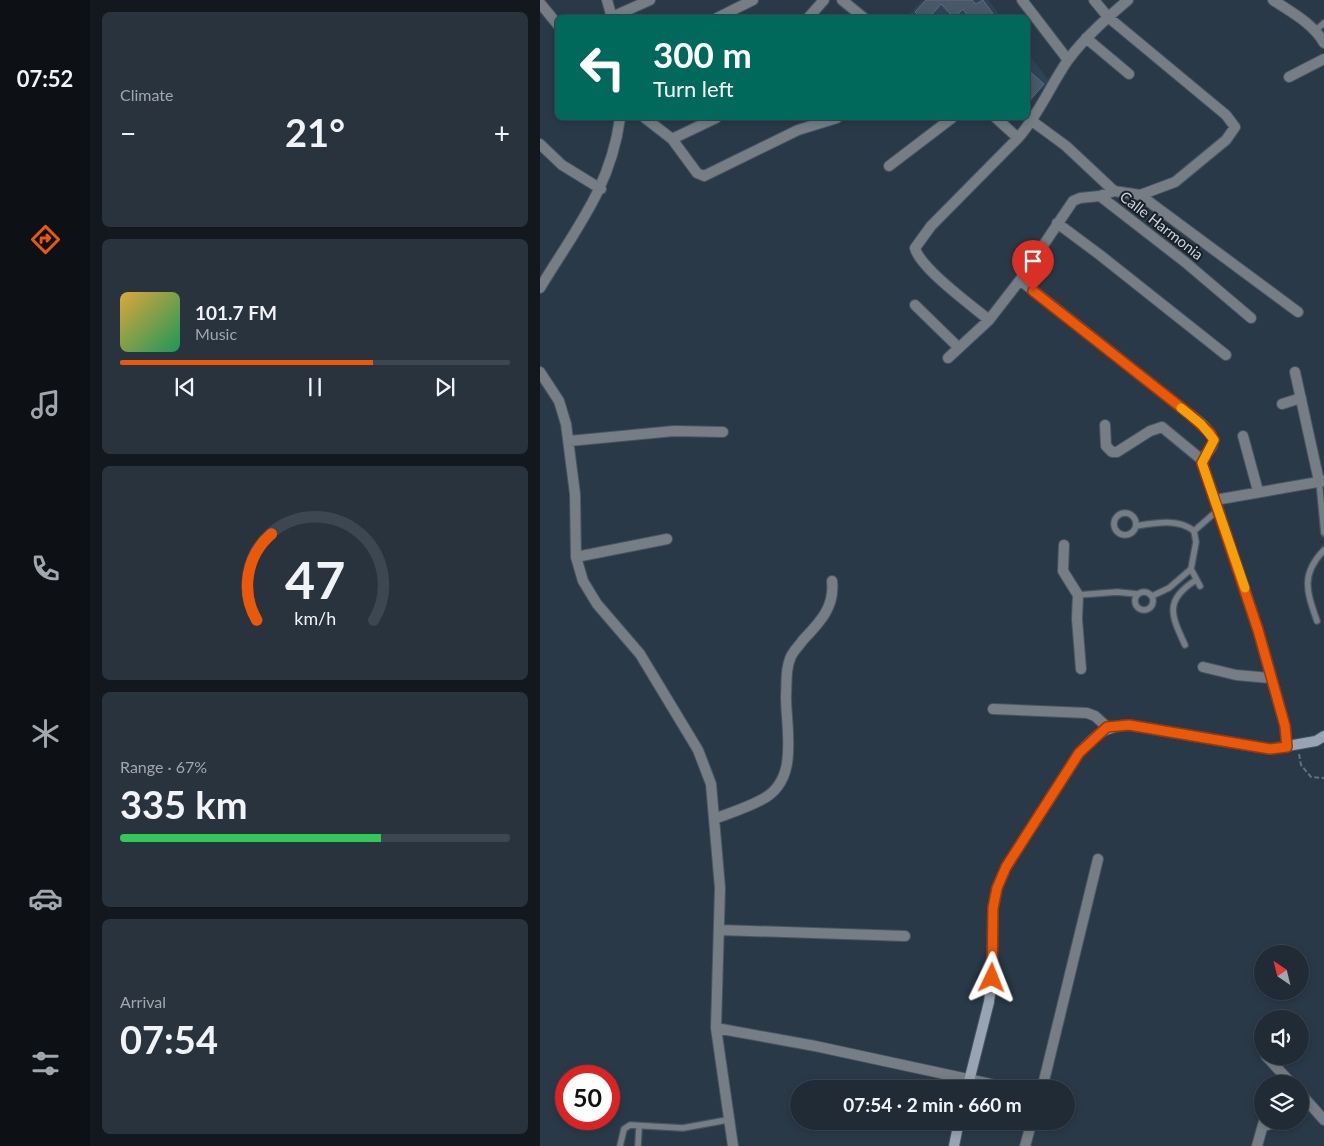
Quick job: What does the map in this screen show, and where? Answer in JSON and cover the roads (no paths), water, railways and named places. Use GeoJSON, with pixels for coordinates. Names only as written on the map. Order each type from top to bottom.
{"type":"FeatureCollection","features":[{"type":"Feature","properties":{"kind":"main road"},"geometry":{"type":"LineString","coordinates":[[969,1080],[989,1002],[992,978],[993,908],[997,888],[1006,867],[1079,753],[1107,727],[1129,725],[1270,749],[1316,741],[1324,736]]}},
{"type":"Feature","properties":{"kind":"main road"},"geometry":{"type":"LineString","coordinates":[[954,1146],[957,1130]]}},
{"type":"Feature","properties":{"kind":"street"},"geometry":{"type":"LineString","coordinates":[[607,0],[611,15]]}},
{"type":"Feature","properties":{"kind":"street"},"geometry":{"type":"LineString","coordinates":[[616,15],[650,0]]}},
{"type":"Feature","properties":{"kind":"street"},"geometry":{"type":"LineString","coordinates":[[723,15],[753,0]]}},
{"type":"Feature","properties":{"kind":"street"},"geometry":{"type":"LineString","coordinates":[[811,15],[824,0]]}},
{"type":"Feature","properties":{"kind":"street"},"geometry":{"type":"LineString","coordinates":[[842,0],[860,15]]}},
{"type":"Feature","properties":{"kind":"street"},"geometry":{"type":"LineString","coordinates":[[1022,0],[1068,60]]}},
{"type":"Feature","properties":{"kind":"street"},"geometry":{"type":"LineString","coordinates":[[1094,0],[1108,17],[1226,115],[1235,127],[1226,140],[1175,182],[1140,195]]}},
{"type":"Feature","properties":{"kind":"street"},"geometry":{"type":"LineString","coordinates":[[989,320],[927,267],[917,256],[915,248],[931,226],[1018,138],[1032,120],[1068,60],[1086,38],[1128,0]]}},
{"type":"Feature","properties":{"kind":"street"},"geometry":{"type":"LineString","coordinates":[[1273,0],[1314,31],[1324,41]]}},
{"type":"Feature","properties":{"kind":"street"},"geometry":{"type":"LineString","coordinates":[[540,3],[555,21]]}},
{"type":"Feature","properties":{"kind":"street"},"geometry":{"type":"LineString","coordinates":[[1086,38],[1128,74]]}},
{"type":"Feature","properties":{"kind":"street"},"geometry":{"type":"LineString","coordinates":[[1289,77],[1324,59]]}},
{"type":"Feature","properties":{"kind":"street"},"geometry":{"type":"LineString","coordinates":[[540,288],[601,190],[614,147],[620,120]]}},
{"type":"Feature","properties":{"kind":"street"},"geometry":{"type":"LineString","coordinates":[[648,120],[672,139],[697,173],[704,176],[798,130],[830,120]]}},
{"type":"Feature","properties":{"kind":"street"},"geometry":{"type":"LineString","coordinates":[[672,139],[712,120]]}},
{"type":"Feature","properties":{"kind":"street"},"geometry":{"type":"LineString","coordinates":[[889,166],[949,120]]}},
{"type":"Feature","properties":{"kind":"street"},"geometry":{"type":"LineString","coordinates":[[998,120],[1018,138]]}},
{"type":"Feature","properties":{"kind":"street","name":"Calle Harmonia"},"geometry":{"type":"LineString","coordinates":[[1032,120],[1066,146],[1114,191],[1100,196]]}},
{"type":"Feature","properties":{"kind":"street"},"geometry":{"type":"LineString","coordinates":[[540,144],[562,165],[601,190]]}},
{"type":"Feature","properties":{"kind":"street"},"geometry":{"type":"LineString","coordinates":[[1114,191],[1140,195],[1298,312]]}},
{"type":"Feature","properties":{"kind":"street"},"geometry":{"type":"LineString","coordinates":[[948,358],[989,320],[1020,280],[1073,201],[1080,198],[1100,196]]}},
{"type":"Feature","properties":{"kind":"street","name":"Calle Harmonia"},"geometry":{"type":"LineString","coordinates":[[1100,196],[1251,318]]}},
{"type":"Feature","properties":{"kind":"street"},"geometry":{"type":"LineString","coordinates":[[1057,223],[1226,355]]}},
{"type":"Feature","properties":{"kind":"street"},"geometry":{"type":"LineString","coordinates":[[1020,280],[1201,424],[1214,440],[1202,460]]}},
{"type":"Feature","properties":{"kind":"street"},"geometry":{"type":"LineString","coordinates":[[915,305],[959,348]]}},
{"type":"Feature","properties":{"kind":"street"},"geometry":{"type":"LineString","coordinates":[[540,372],[559,401],[566,424],[575,494],[576,557],[579,572],[588,590],[640,654],[698,750],[711,784],[720,888],[716,1028],[732,1146]]}},
{"type":"Feature","properties":{"kind":"street"},"geometry":{"type":"LineString","coordinates":[[1217,505],[1258,491],[1321,481],[1295,372]]}},
{"type":"Feature","properties":{"kind":"street"},"geometry":{"type":"LineString","coordinates":[[1282,404],[1301,398]]}},
{"type":"Feature","properties":{"kind":"street"},"geometry":{"type":"LineString","coordinates":[[1105,426],[1106,446],[1112,452],[1118,452],[1150,431],[1162,427],[1202,460],[1239,568],[1285,726],[1287,747]]}},
{"type":"Feature","properties":{"kind":"street"},"geometry":{"type":"LineString","coordinates":[[568,441],[674,431],[723,432]]}},
{"type":"Feature","properties":{"kind":"street"},"geometry":{"type":"LineString","coordinates":[[1242,436],[1258,491]]}},
{"type":"Feature","properties":{"kind":"street"},"geometry":{"type":"LineString","coordinates":[[576,557],[667,538]]}},
{"type":"Feature","properties":{"kind":"street"},"geometry":{"type":"LineString","coordinates":[[1064,545],[1063,571],[1078,595],[1076,620],[1081,668]]}},
{"type":"Feature","properties":{"kind":"street"},"geometry":{"type":"LineString","coordinates":[[714,819],[765,798],[777,788],[784,777],[788,759],[786,706],[788,663],[791,656],[820,622],[829,608],[833,594],[832,582]]}},
{"type":"Feature","properties":{"kind":"street"},"geometry":{"type":"LineString","coordinates":[[1203,667],[1236,676],[1270,678]]}},
{"type":"Feature","properties":{"kind":"street"},"geometry":{"type":"LineString","coordinates":[[993,709],[1081,712],[1095,716],[1107,727]]}},
{"type":"Feature","properties":{"kind":"street"},"geometry":{"type":"LineString","coordinates":[[1044,1080],[1098,859]]}},
{"type":"Feature","properties":{"kind":"street"},"geometry":{"type":"LineString","coordinates":[[720,930],[905,936]]}},
{"type":"Feature","properties":{"kind":"street"},"geometry":{"type":"LineString","coordinates":[[716,1028],[815,1046],[952,1080]]}},
{"type":"Feature","properties":{"kind":"street"},"geometry":{"type":"LineString","coordinates":[[1274,1065],[1283,1075]]}},
{"type":"Feature","properties":{"kind":"street"},"geometry":{"type":"LineString","coordinates":[[1309,1108],[1324,1120]]}},
{"type":"Feature","properties":{"kind":"street"},"geometry":{"type":"LineString","coordinates":[[1025,1146],[1029,1130]]}},
{"type":"Feature","properties":{"kind":"street"},"geometry":{"type":"LineString","coordinates":[[1256,1146],[1262,1130]]}},
{"type":"Feature","properties":{"kind":"lane"},"geometry":{"type":"LineString","coordinates":[[1314,31],[1324,23]]}},
{"type":"Feature","properties":{"kind":"lane"},"geometry":{"type":"LineString","coordinates":[[1321,481],[1324,534]]}},
{"type":"Feature","properties":{"kind":"lane"},"geometry":{"type":"LineString","coordinates":[[1194,531],[1217,505]]}},
{"type":"Feature","properties":{"kind":"lane"},"geometry":{"type":"LineString","coordinates":[[1136,526],[1158,522],[1184,524],[1194,531],[1196,542],[1191,569],[1200,586]]}},
{"type":"Feature","properties":{"kind":"lane"},"geometry":{"type":"LineString","coordinates":[[1317,621],[1308,591],[1307,578],[1312,564],[1324,550]]}},
{"type":"Feature","properties":{"kind":"lane"},"geometry":{"type":"LineString","coordinates":[[1152,596],[1169,588],[1191,569]]}},
{"type":"Feature","properties":{"kind":"lane"},"geometry":{"type":"LineString","coordinates":[[1185,645],[1173,619],[1172,607],[1174,599],[1196,580]]}},
{"type":"Feature","properties":{"kind":"lane"},"geometry":{"type":"LineString","coordinates":[[1078,595],[1117,592],[1137,594],[1146,591],[1152,596]]}},
{"type":"Feature","properties":{"kind":"lane"},"geometry":{"type":"LineString","coordinates":[[1137,594],[1134,602],[1139,609],[1144,610],[1151,606],[1152,596]]}},
{"type":"Feature","properties":{"kind":"lane"},"geometry":{"type":"LineString","coordinates":[[620,1146],[624,1128],[630,1126],[683,1128],[727,1120]]}},
{"type":"Feature","properties":{"kind":"lane"},"geometry":{"type":"LineString","coordinates":[[638,1146],[640,1127]]}}]}
